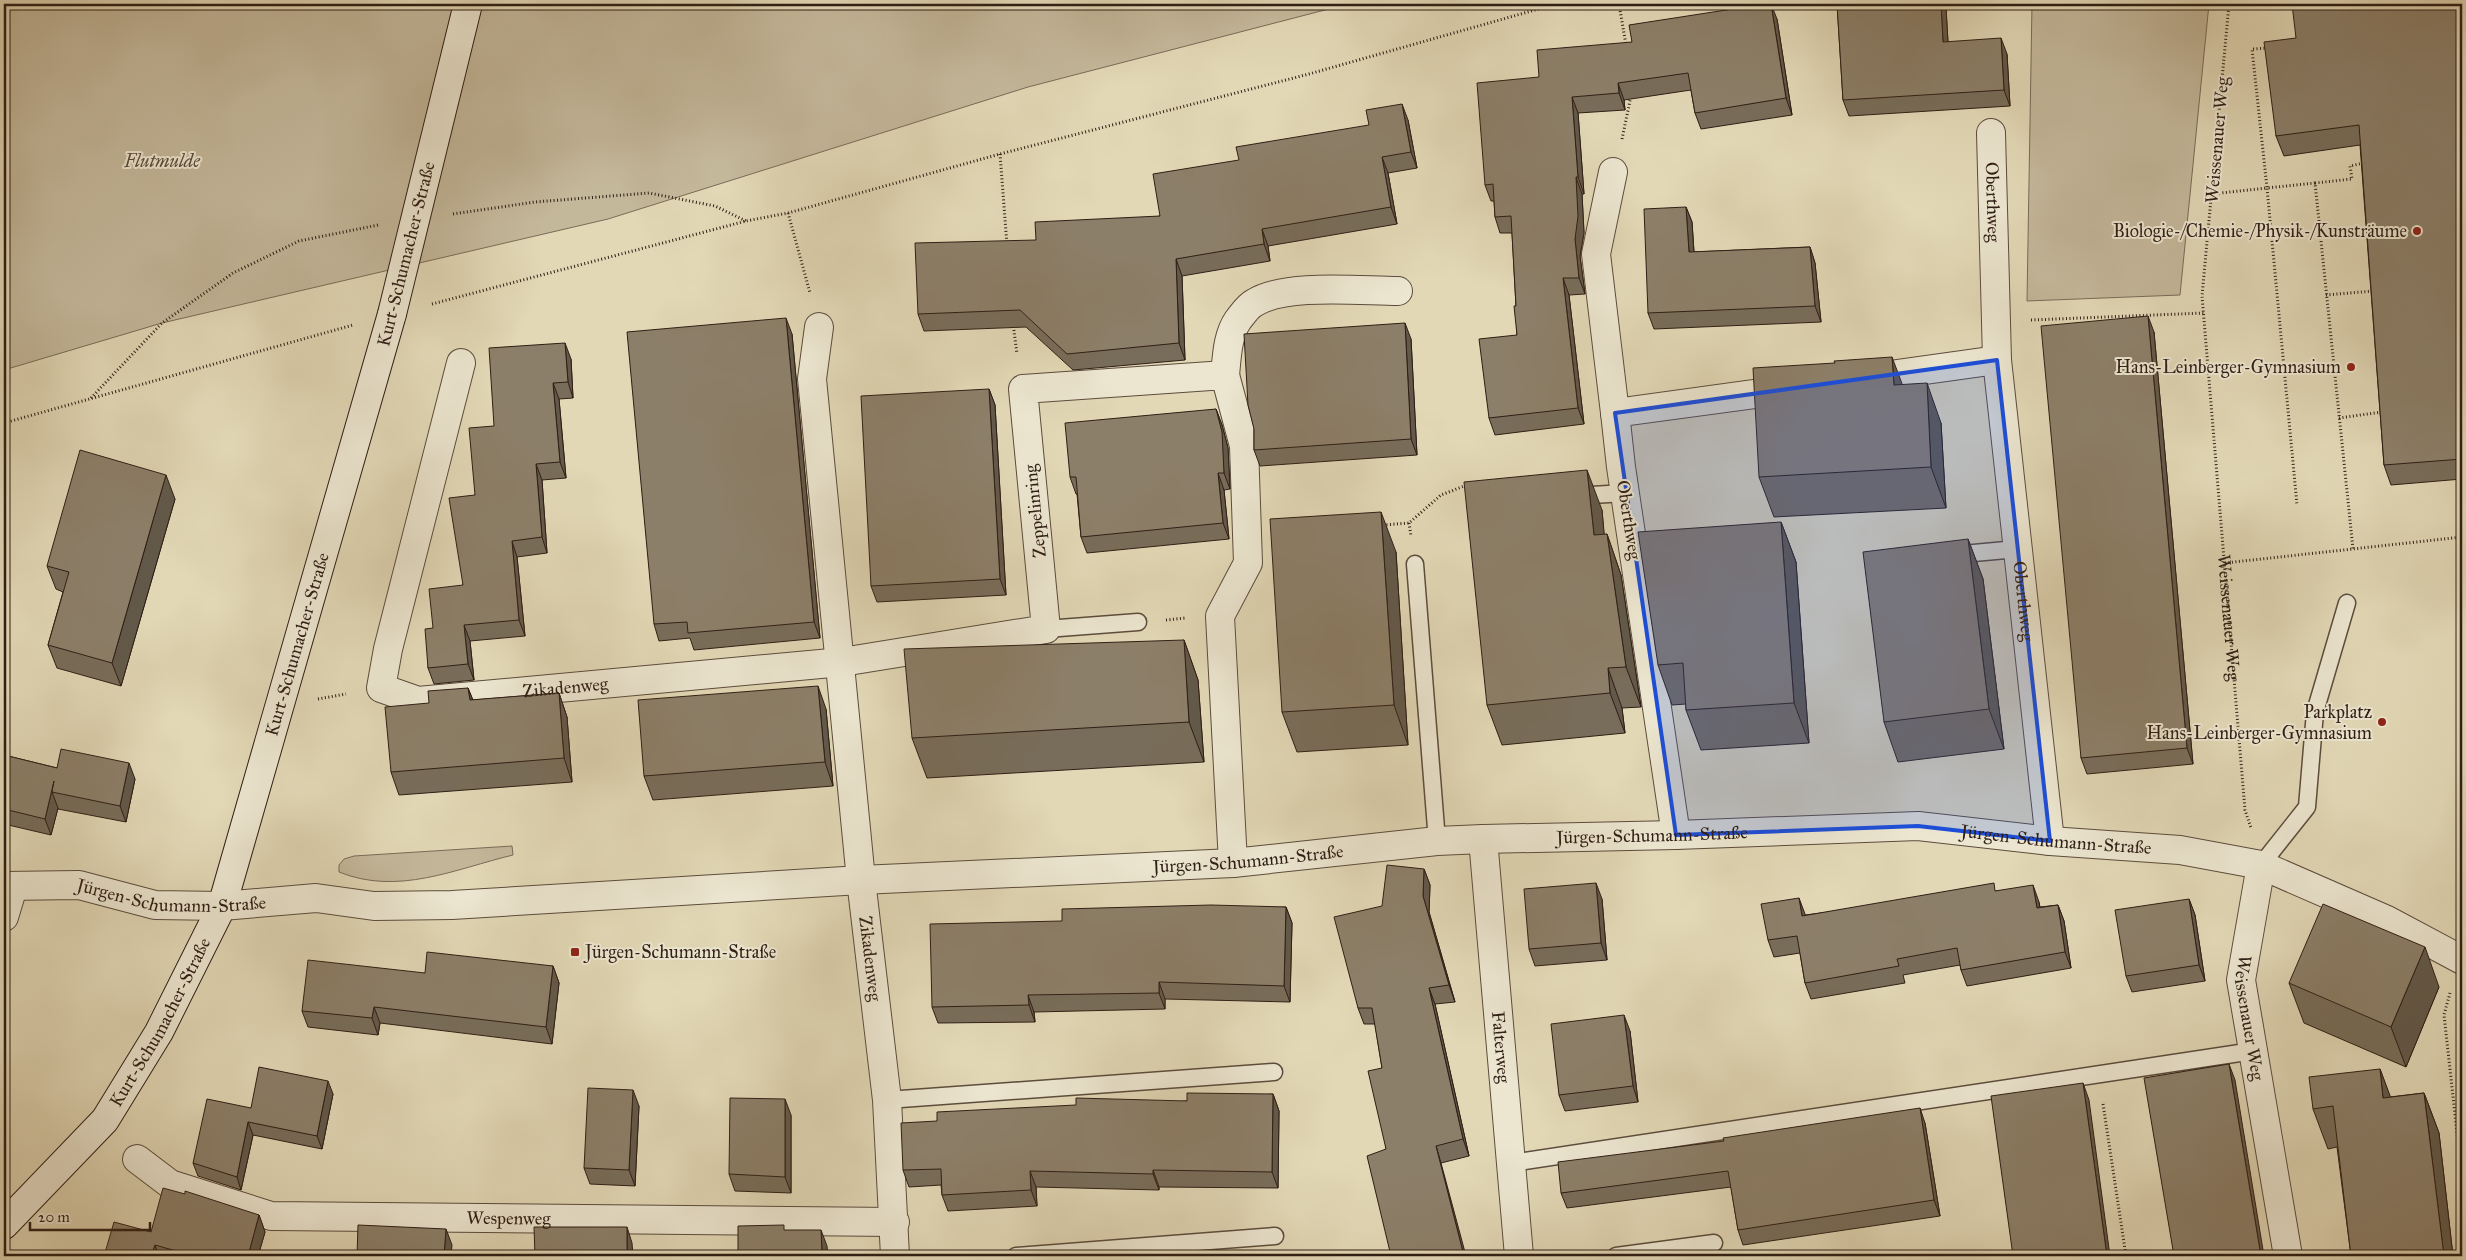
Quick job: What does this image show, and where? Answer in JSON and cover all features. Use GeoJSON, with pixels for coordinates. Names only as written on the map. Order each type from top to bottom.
{"type":"FeatureCollection","features":[{"type":"Feature","properties":{"kind":"street","name":"Kurt-Schumacher-Straße"},"geometry":{"type":"LineString","coordinates":[[4,1225],[104,1120],[159,1032],[222,906],[277,706],[392,314],[468,4]]}},
{"type":"Feature","properties":{"kind":"street","name":"Oberthweg"},"geometry":{"type":"LineString","coordinates":[[1991,133],[1997,360],[2050,841]]}},
{"type":"Feature","properties":{"kind":"street","name":"Oberthweg"},"geometry":{"type":"LineString","coordinates":[[1613,172],[1596,254],[1625,493],[1644,555],[1676,835]]}},
{"type":"Feature","properties":{"kind":"street"},"geometry":{"type":"LineString","coordinates":[[1233,863],[1220,616],[1248,563],[1244,446],[1225,375],[1228,343],[1237,321],[1252,303],[1272,296],[1296,291],[1398,291]]}},
{"type":"Feature","properties":{"kind":"street","name":"Zikadenweg"},"geometry":{"type":"LineString","coordinates":[[819,327],[812,379],[842,662],[861,880],[887,1100],[895,1222],[895,1256]]}},
{"type":"Feature","properties":{"kind":"street"},"geometry":{"type":"LineString","coordinates":[[1615,413],[1997,360]]}},
{"type":"Feature","properties":{"kind":"street"},"geometry":{"type":"LineString","coordinates":[[381,688],[388,649],[461,363]]}},
{"type":"Feature","properties":{"kind":"street"},"geometry":{"type":"LineString","coordinates":[[1023,390],[1225,375]]}},
{"type":"Feature","properties":{"kind":"street","name":"Zeppelinring"},"geometry":{"type":"LineString","coordinates":[[1023,390],[1046,629]]}},
{"type":"Feature","properties":{"kind":"street"},"geometry":{"type":"LineString","coordinates":[[842,662],[1046,629]]}},
{"type":"Feature","properties":{"kind":"street","name":"Zikadenweg"},"geometry":{"type":"LineString","coordinates":[[381,688],[418,701],[842,662]]}},
{"type":"Feature","properties":{"kind":"street","name":"Jürgen-Schumann-Straße"},"geometry":{"type":"LineString","coordinates":[[4,917],[8,886],[79,885],[154,905],[222,906],[316,898],[374,906],[452,906],[861,880],[1233,863],[1438,841],[1918,826],[2050,841],[2180,850],[2261,865],[2387,920],[2461,959]]}},
{"type":"Feature","properties":{"kind":"street","name":"Falterweg"},"geometry":{"type":"LineString","coordinates":[[1483,839],[1519,1256]]}},
{"type":"Feature","properties":{"kind":"street","name":"Weissenauer Weg"},"geometry":{"type":"LineString","coordinates":[[2261,865],[2241,980],[2288,1256]]}},
{"type":"Feature","properties":{"kind":"street","name":"Wespenweg"},"geometry":{"type":"LineString","coordinates":[[137,1159],[170,1184],[271,1216],[895,1222]]}},
{"type":"Feature","properties":{"kind":"lane"},"geometry":{"type":"LineString","coordinates":[[1556,497],[1625,493]]}},
{"type":"Feature","properties":{"kind":"lane"},"geometry":{"type":"LineString","coordinates":[[1932,557],[2017,549]]}},
{"type":"Feature","properties":{"kind":"lane"},"geometry":{"type":"LineString","coordinates":[[1415,564],[1438,841]]}},
{"type":"Feature","properties":{"kind":"lane"},"geometry":{"type":"LineString","coordinates":[[2261,865],[2307,806],[2315,712],[2347,603]]}},
{"type":"Feature","properties":{"kind":"lane"},"geometry":{"type":"LineString","coordinates":[[1046,629],[1138,622]]}},
{"type":"Feature","properties":{"kind":"lane"},"geometry":{"type":"LineString","coordinates":[[1511,1163],[2253,1051]]}},
{"type":"Feature","properties":{"kind":"lane"},"geometry":{"type":"LineString","coordinates":[[887,1100],[1274,1072]]}},
{"type":"Feature","properties":{"kind":"lane"},"geometry":{"type":"LineString","coordinates":[[1016,1256],[1275,1236]]}},
{"type":"Feature","properties":{"kind":"lane"},"geometry":{"type":"LineString","coordinates":[[1616,1256],[1714,1243]]}},
{"type":"Feature","properties":{"kind":"path"},"geometry":{"type":"LineString","coordinates":[[4,423],[392,314],[746,221],[788,213],[1000,154],[1309,74],[1556,4]]}},
{"type":"Feature","properties":{"kind":"path"},"geometry":{"type":"LineString","coordinates":[[1619,4],[1627,53]]}},
{"type":"Feature","properties":{"kind":"path","name":"Weissenauer Weg"},"geometry":{"type":"LineString","coordinates":[[2229,4],[2202,296],[2245,810],[2261,865]]}},
{"type":"Feature","properties":{"kind":"path"},"geometry":{"type":"LineString","coordinates":[[2277,46],[2252,49],[2297,505]]}},
{"type":"Feature","properties":{"kind":"path"},"geometry":{"type":"LineString","coordinates":[[1631,91],[1632,100]]}},
{"type":"Feature","properties":{"kind":"path"},"geometry":{"type":"LineString","coordinates":[[1000,154],[1007,248]]}},
{"type":"Feature","properties":{"kind":"path"},"geometry":{"type":"LineString","coordinates":[[2212,194],[2352,179],[2350,166],[2367,162]]}},
{"type":"Feature","properties":{"kind":"path"},"geometry":{"type":"LineString","coordinates":[[2315,183],[2353,550]]}},
{"type":"Feature","properties":{"kind":"path"},"geometry":{"type":"LineString","coordinates":[[788,213],[819,327]]}},
{"type":"Feature","properties":{"kind":"path"},"geometry":{"type":"LineString","coordinates":[[2326,295],[2376,291]]}},
{"type":"Feature","properties":{"kind":"path"},"geometry":{"type":"LineString","coordinates":[[1996,321],[2204,313]]}},
{"type":"Feature","properties":{"kind":"path"},"geometry":{"type":"LineString","coordinates":[[1012,316],[1023,390]]}},
{"type":"Feature","properties":{"kind":"path"},"geometry":{"type":"LineString","coordinates":[[2339,418],[2385,412]]}},
{"type":"Feature","properties":{"kind":"path"},"geometry":{"type":"LineString","coordinates":[[1380,526],[1409,523],[1441,495],[1468,484]]}},
{"type":"Feature","properties":{"kind":"path"},"geometry":{"type":"LineString","coordinates":[[2225,563],[2462,538]]}},
{"type":"Feature","properties":{"kind":"path"},"geometry":{"type":"LineString","coordinates":[[1138,622],[1220,616]]}},
{"type":"Feature","properties":{"kind":"path"},"geometry":{"type":"LineString","coordinates":[[277,706],[381,688]]}},
{"type":"Feature","properties":{"kind":"path"},"geometry":{"type":"LineString","coordinates":[[2461,959],[2444,1015],[2462,1178]]}},
{"type":"Feature","properties":{"kind":"path"},"geometry":{"type":"LineString","coordinates":[[2099,1075],[2126,1256]]}},
{"type":"Feature","properties":{"kind":"highlighted area"},"geometry":{"type":"Polygon","coordinates":[[[1997,360],[2050,841],[1918,826],[1676,835],[1615,413],[1997,360]]]}},
{"type":"Feature","properties":{"kind":"green space","name":"Flutmulde"},"geometry":{"type":"Polygon","coordinates":[[[4,4],[1348,4],[1028,87],[608,219],[162,323],[4,370],[4,4]]]}},
{"type":"Feature","properties":{"kind":"green space"},"geometry":{"type":"Polygon","coordinates":[[[2032,4],[2209,4],[2180,295],[2027,301],[2032,4]]]}},
{"type":"Feature","properties":{"kind":"green space"},"geometry":{"type":"Polygon","coordinates":[[[512,846],[513,855],[426,878],[405,881],[383,881],[361,879],[339,872],[339,865],[344,859],[354,856],[512,846]]]}},
{"type":"Feature","properties":{"kind":"building"},"geometry":{"type":"Polygon","coordinates":[[[1771,4],[1786,98],[1695,113],[1688,73],[1618,83],[1619,93],[1572,97],[1578,177],[1576,177],[1578,216],[1575,239],[1579,278],[1563,278],[1578,408],[1489,418],[1479,339],[1517,335],[1514,306],[1516,306],[1511,216],[1495,217],[1493,184],[1485,185],[1477,83],[1539,77],[1537,50],[1632,42],[1629,25],[1771,4]]]}},
{"type":"Feature","properties":{"kind":"building"},"geometry":{"type":"Polygon","coordinates":[[[1837,4],[1941,4],[1943,42],[2001,38],[2004,90],[1843,100],[1837,4]]]}},
{"type":"Feature","properties":{"kind":"building","name":"Biologie-/Chemie-/Physik-/Kunsträume"},"geometry":{"type":"Polygon","coordinates":[[[2292,4],[2462,4],[2462,459],[2384,465],[2359,125],[2276,136],[2264,42],[2296,38],[2292,4]]]}},
{"type":"Feature","properties":{"kind":"building"},"geometry":{"type":"Polygon","coordinates":[[[1402,104],[1411,152],[1382,157],[1391,207],[1262,229],[1264,244],[1176,259],[1179,343],[1067,354],[1020,310],[918,314],[915,243],[1036,240],[1035,222],[1160,216],[1153,174],[1239,160],[1236,147],[1369,125],[1366,110],[1402,104]]]}},
{"type":"Feature","properties":{"kind":"building"},"geometry":{"type":"Polygon","coordinates":[[[1686,207],[1689,252],[1810,247],[1815,306],[1648,313],[1644,209],[1686,207]]]}},
{"type":"Feature","properties":{"kind":"building"},"geometry":{"type":"Polygon","coordinates":[[[2148,316],[2187,748],[2081,758],[2041,326],[2148,316]]]}},
{"type":"Feature","properties":{"kind":"building"},"geometry":{"type":"Polygon","coordinates":[[[786,318],[814,622],[688,633],[687,622],[654,624],[627,332],[786,318]]]}},
{"type":"Feature","properties":{"kind":"building"},"geometry":{"type":"Polygon","coordinates":[[[1405,323],[1411,439],[1254,450],[1254,429],[1248,405],[1244,334],[1405,323]]]}},
{"type":"Feature","properties":{"kind":"building"},"geometry":{"type":"Polygon","coordinates":[[[565,343],[568,382],[553,383],[560,462],[536,464],[542,537],[512,541],[519,620],[464,625],[468,664],[428,668],[425,629],[433,628],[429,589],[463,585],[449,498],[475,495],[469,428],[494,426],[489,348],[565,343]]]}},
{"type":"Feature","properties":{"kind":"building"},"geometry":{"type":"Polygon","coordinates":[[[1892,357],[1894,385],[1927,383],[1931,467],[1759,477],[1753,368],[1892,357]]]}},
{"type":"Feature","properties":{"kind":"building"},"geometry":{"type":"Polygon","coordinates":[[[989,389],[1000,579],[871,586],[861,396],[989,389]]]}},
{"type":"Feature","properties":{"kind":"building"},"geometry":{"type":"Polygon","coordinates":[[[1216,409],[1222,432],[1224,473],[1218,473],[1223,523],[1081,537],[1076,477],[1070,477],[1065,423],[1216,409]]]}},
{"type":"Feature","properties":{"kind":"building"},"geometry":{"type":"Polygon","coordinates":[[[80,450],[166,475],[112,663],[48,645],[69,572],[47,566],[80,450]]]}},
{"type":"Feature","properties":{"kind":"building"},"geometry":{"type":"Polygon","coordinates":[[[1587,470],[1594,535],[1607,534],[1626,667],[1608,668],[1610,693],[1487,705],[1464,482],[1587,470]]]}},
{"type":"Feature","properties":{"kind":"building"},"geometry":{"type":"Polygon","coordinates":[[[1381,512],[1394,705],[1282,712],[1270,519],[1381,512]]]}},
{"type":"Feature","properties":{"kind":"building"},"geometry":{"type":"Polygon","coordinates":[[[1781,522],[1794,703],[1686,710],[1683,663],[1658,665],[1638,532],[1781,522]]]}},
{"type":"Feature","properties":{"kind":"building"},"geometry":{"type":"Polygon","coordinates":[[[1968,539],[1989,709],[1884,722],[1863,552],[1968,539]]]}},
{"type":"Feature","properties":{"kind":"building"},"geometry":{"type":"Polygon","coordinates":[[[1184,640],[1189,722],[912,738],[904,649],[1184,640]]]}},
{"type":"Feature","properties":{"kind":"building"},"geometry":{"type":"Polygon","coordinates":[[[818,686],[825,762],[644,776],[638,700],[818,686]]]}},
{"type":"Feature","properties":{"kind":"building"},"geometry":{"type":"Polygon","coordinates":[[[468,688],[470,700],[559,693],[564,758],[391,772],[385,707],[429,703],[428,691],[468,688]]]}},
{"type":"Feature","properties":{"kind":"building"},"geometry":{"type":"Polygon","coordinates":[[[61,749],[129,763],[120,806],[52,792],[54,781],[45,819],[4,809],[4,755],[57,768],[61,749]]]}},
{"type":"Feature","properties":{"kind":"building"},"geometry":{"type":"Polygon","coordinates":[[[1387,865],[1424,869],[1423,896],[1449,985],[1429,988],[1463,1139],[1436,1146],[1464,1256],[1391,1256],[1367,1156],[1386,1149],[1368,1071],[1382,1068],[1372,1008],[1358,1008],[1334,917],[1382,906],[1387,865]]]}},
{"type":"Feature","properties":{"kind":"building"},"geometry":{"type":"Polygon","coordinates":[[[1596,883],[1601,943],[1529,949],[1524,889],[1596,883]]]}},
{"type":"Feature","properties":{"kind":"building"},"geometry":{"type":"Polygon","coordinates":[[[1994,883],[1995,891],[2033,885],[2037,908],[2058,905],[2065,952],[1961,970],[1957,948],[1897,959],[1899,966],[1805,983],[1797,936],[1768,940],[1761,904],[1799,898],[1802,916],[1994,883]]]}},
{"type":"Feature","properties":{"kind":"building"},"geometry":{"type":"Polygon","coordinates":[[[2189,899],[2199,965],[2126,976],[2115,910],[2189,899]]]}},
{"type":"Feature","properties":{"kind":"building"},"geometry":{"type":"Polygon","coordinates":[[[2323,904],[2425,947],[2391,1027],[2289,983],[2323,904]]]}},
{"type":"Feature","properties":{"kind":"building"},"geometry":{"type":"Polygon","coordinates":[[[1211,905],[1286,907],[1284,986],[1159,982],[1159,993],[1028,995],[1029,1005],[932,1007],[930,924],[1062,921],[1062,909],[1211,905]]]}},
{"type":"Feature","properties":{"kind":"building"},"geometry":{"type":"Polygon","coordinates":[[[427,952],[553,966],[546,1027],[374,1007],[372,1018],[302,1011],[308,960],[425,973],[427,952]]]}},
{"type":"Feature","properties":{"kind":"building"},"geometry":{"type":"Polygon","coordinates":[[[1624,1015],[1633,1086],[1559,1095],[1551,1024],[1624,1015]]]}},
{"type":"Feature","properties":{"kind":"building"},"geometry":{"type":"Polygon","coordinates":[[[2229,1064],[2261,1256],[2174,1256],[2144,1078],[2229,1064]]]}},
{"type":"Feature","properties":{"kind":"building"},"geometry":{"type":"Polygon","coordinates":[[[259,1067],[328,1081],[317,1136],[248,1122],[237,1177],[193,1163],[207,1099],[251,1108],[259,1067]]]}},
{"type":"Feature","properties":{"kind":"building"},"geometry":{"type":"Polygon","coordinates":[[[2380,1069],[2383,1098],[2424,1093],[2444,1256],[2351,1256],[2333,1106],[2313,1109],[2309,1077],[2380,1069]]]}},
{"type":"Feature","properties":{"kind":"building"},"geometry":{"type":"Polygon","coordinates":[[[2083,1083],[2107,1256],[2013,1256],[1991,1096],[2083,1083]]]}},
{"type":"Feature","properties":{"kind":"building"},"geometry":{"type":"Polygon","coordinates":[[[588,1088],[633,1090],[629,1170],[584,1168],[588,1088]]]}},
{"type":"Feature","properties":{"kind":"building"},"geometry":{"type":"Polygon","coordinates":[[[1187,1093],[1273,1094],[1272,1172],[1153,1170],[1153,1174],[1030,1171],[1031,1190],[942,1195],[941,1169],[903,1170],[901,1123],[937,1121],[937,1112],[1076,1105],[1076,1098],[1187,1101],[1187,1093]]]}},
{"type":"Feature","properties":{"kind":"building"},"geometry":{"type":"Polygon","coordinates":[[[730,1098],[785,1099],[785,1177],[729,1174],[730,1098]]]}},
{"type":"Feature","properties":{"kind":"building"},"geometry":{"type":"Polygon","coordinates":[[[1920,1108],[1934,1200],[1738,1230],[1728,1171],[1561,1193],[1558,1162],[1724,1141],[1723,1138],[1920,1108]]]}},
{"type":"Feature","properties":{"kind":"building"},"geometry":{"type":"Polygon","coordinates":[[[163,1188],[185,1194],[185,1191],[259,1215],[248,1256],[194,1256],[155,1245],[151,1256],[104,1256],[114,1222],[151,1232],[163,1188]]]}},
{"type":"Feature","properties":{"kind":"building"},"geometry":{"type":"Polygon","coordinates":[[[358,1225],[446,1229],[444,1256],[357,1256],[358,1225]]]}},
{"type":"Feature","properties":{"kind":"building"},"geometry":{"type":"Polygon","coordinates":[[[784,1225],[784,1230],[821,1230],[822,1253],[850,1252],[850,1256],[738,1256],[738,1226],[784,1225]]]}},
{"type":"Feature","properties":{"kind":"building"},"geometry":{"type":"Polygon","coordinates":[[[534,1227],[627,1227],[627,1256],[535,1256],[534,1227]]]}},
{"type":"Feature","properties":{"kind":"place","name":"Biologie-/Chemie-/Physik-/Kunsträume"},"geometry":{"type":"Point","coordinates":[2417,231]}},
{"type":"Feature","properties":{"kind":"place","name":"Hans-Leinberger-Gymnasium"},"geometry":{"type":"Point","coordinates":[2351,367]}},
{"type":"Feature","properties":{"kind":"place","name":"Parkplatz Hans-Leinberger-Gymnasium"},"geometry":{"type":"Point","coordinates":[2382,722]}},
{"type":"Feature","properties":{"kind":"place","name":"Jürgen-Schumann-Straße"},"geometry":{"type":"Point","coordinates":[575,952]}}]}
